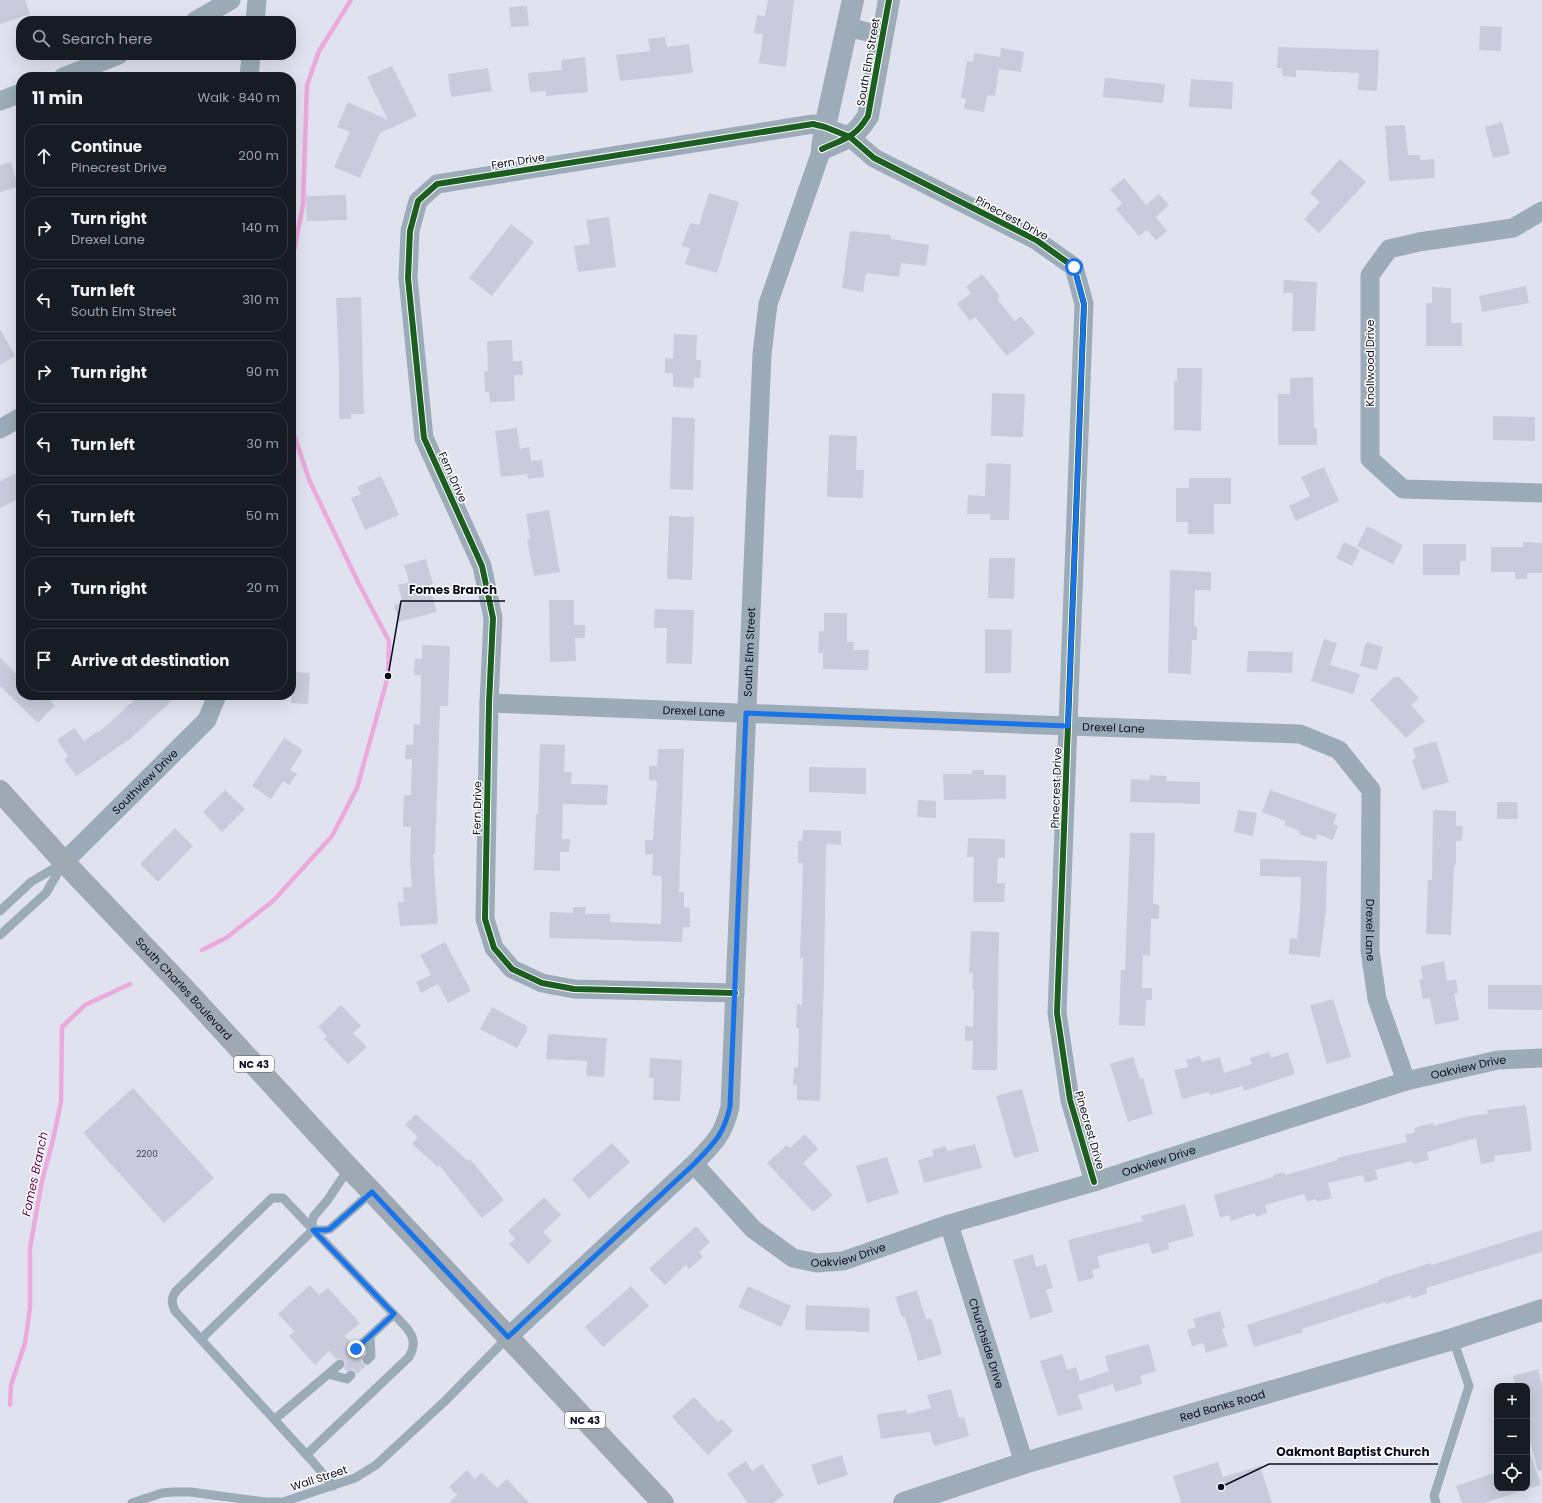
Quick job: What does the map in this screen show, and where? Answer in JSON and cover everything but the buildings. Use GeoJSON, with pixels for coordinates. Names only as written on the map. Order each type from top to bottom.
{"type":"FeatureCollection","features":[{"type":"Feature","properties":{"kind":"main road","name":"South Charles Boulevard"},"geometry":{"type":"LineString","coordinates":[[0,791],[64,862],[182,986],[348,1168],[663,1503]]}},
{"type":"Feature","properties":{"kind":"street"},"geometry":{"type":"LineString","coordinates":[[204,16],[231,0]]}},
{"type":"Feature","properties":{"kind":"street"},"geometry":{"type":"LineString","coordinates":[[255,16],[256,0]]}},
{"type":"Feature","properties":{"kind":"street","name":"South Elm Street"},"geometry":{"type":"LineString","coordinates":[[508,1337],[694,1164],[717,1139],[726,1123],[730,1107],[762,354],[768,304],[822,149],[825,126],[853,0]]}},
{"type":"Feature","properties":{"kind":"street","name":"South Elm Street"},"geometry":{"type":"LineString","coordinates":[[822,149],[850,136],[861,128],[868,116],[889,0]]}},
{"type":"Feature","properties":{"kind":"street"},"geometry":{"type":"LineString","coordinates":[[848,26],[883,36]]}},
{"type":"Feature","properties":{"kind":"street"},"geometry":{"type":"LineString","coordinates":[[75,72],[106,60]]}},
{"type":"Feature","properties":{"kind":"street"},"geometry":{"type":"LineString","coordinates":[[249,72],[251,60]]}},
{"type":"Feature","properties":{"kind":"street"},"geometry":{"type":"LineString","coordinates":[[0,101],[16,95]]}},
{"type":"Feature","properties":{"kind":"street","name":"Fern Drive"},"geometry":{"type":"LineString","coordinates":[[735,993],[574,989],[542,983],[512,970],[494,948],[485,919],[489,703],[493,618],[482,566],[424,438],[408,278],[410,231],[418,201],[437,184],[813,124],[825,126],[850,136]]}},
{"type":"Feature","properties":{"kind":"street","name":"Pinecrest Drive"},"geometry":{"type":"LineString","coordinates":[[850,136],[874,158],[1036,240],[1074,267],[1084,304],[1057,1013],[1070,1100],[1094,1182]]}},
{"type":"Feature","properties":{"kind":"street","name":"Knollwood Drive"},"geometry":{"type":"LineString","coordinates":[[1542,211],[1513,228],[1419,242],[1389,249],[1370,275],[1370,459],[1403,489],[1542,493]]}},
{"type":"Feature","properties":{"kind":"street"},"geometry":{"type":"LineString","coordinates":[[0,429],[16,420]]}},
{"type":"Feature","properties":{"kind":"street","name":"Southview Drive"},"geometry":{"type":"LineString","coordinates":[[64,862],[207,720],[215,700]]}},
{"type":"Feature","properties":{"kind":"street","name":"Drexel Lane"},"geometry":{"type":"LineString","coordinates":[[489,703],[1300,734],[1339,750],[1371,790],[1370,952],[1377,999],[1406,1081]]}},
{"type":"Feature","properties":{"kind":"street","name":"Oakview Drive"},"geometry":{"type":"LineString","coordinates":[[694,1164],[753,1229],[793,1258],[818,1263],[843,1261],[949,1224],[1094,1182],[1406,1081],[1498,1060],[1542,1058]]}},
{"type":"Feature","properties":{"kind":"street","name":"Churchside Drive"},"geometry":{"type":"LineString","coordinates":[[949,1224],[1024,1463]]}},
{"type":"Feature","properties":{"kind":"street","name":"Red Banks Road"},"geometry":{"type":"LineString","coordinates":[[904,1503],[1024,1463],[1453,1339],[1542,1310]]}},
{"type":"Feature","properties":{"kind":"lane"},"geometry":{"type":"LineString","coordinates":[[0,911],[31,882],[64,862]]}},
{"type":"Feature","properties":{"kind":"lane"},"geometry":{"type":"LineString","coordinates":[[0,935],[46,893],[64,862]]}},
{"type":"Feature","properties":{"kind":"lane"},"geometry":{"type":"LineString","coordinates":[[313,1230],[312,1221],[314,1216],[327,1201],[348,1168]]}},
{"type":"Feature","properties":{"kind":"lane"},"geometry":{"type":"LineString","coordinates":[[201,1339],[313,1230],[330,1229],[372,1192]]}},
{"type":"Feature","properties":{"kind":"lane"},"geometry":{"type":"LineString","coordinates":[[307,1454],[409,1357],[413,1350],[414,1341],[411,1333],[394,1314],[283,1198],[272,1198],[177,1290],[173,1295],[172,1303],[175,1311],[307,1454],[333,1486]]}},
{"type":"Feature","properties":{"kind":"lane"},"geometry":{"type":"LineString","coordinates":[[356,1349],[394,1314]]}},
{"type":"Feature","properties":{"kind":"lane"},"geometry":{"type":"LineString","coordinates":[[367,1360],[371,1356],[370,1336]]}},
{"type":"Feature","properties":{"kind":"lane","name":"Wall Street"},"geometry":{"type":"LineString","coordinates":[[132,1503],[162,1493],[174,1492],[190,1492],[266,1502],[283,1502],[356,1478],[376,1465],[444,1401],[508,1337]]}},
{"type":"Feature","properties":{"kind":"lane"},"geometry":{"type":"LineString","coordinates":[[1436,1503],[1434,1496],[1470,1386],[1453,1339]]}},
{"type":"Feature","properties":{"kind":"lane"},"geometry":{"type":"LineString","coordinates":[[275,1419],[340,1364]]}},
{"type":"Feature","properties":{"kind":"lane"},"geometry":{"type":"LineString","coordinates":[[328,1374],[347,1379],[351,1375]]}},
{"type":"Feature","properties":{"kind":"lane"},"geometry":{"type":"LineString","coordinates":[[162,1493],[164,1503]]}},
{"type":"Feature","properties":{"kind":"waterway","name":"Fomes Branch"},"geometry":{"type":"LineString","coordinates":[[296,240],[303,205],[307,85],[319,51],[351,0]]}},
{"type":"Feature","properties":{"kind":"waterway","name":"Fomes Branch"},"geometry":{"type":"LineString","coordinates":[[202,950],[226,938],[273,901],[332,836],[357,788],[388,676],[389,641],[358,582],[310,482],[296,441]]}},
{"type":"Feature","properties":{"kind":"waterway","name":"Fomes Branch"},"geometry":{"type":"LineString","coordinates":[[10,1405],[11,1385],[25,1343],[30,1308],[30,1248],[42,1181],[61,1102],[62,1027],[85,1005],[130,984]]}},
{"type":"Feature","properties":{"kind":"cycle path"},"geometry":{"type":"LineString","coordinates":[[822,149],[843,140],[854,133],[868,116],[889,0]]}},
{"type":"Feature","properties":{"kind":"cycle path"},"geometry":{"type":"LineString","coordinates":[[735,993],[574,989],[542,983],[512,969],[494,948],[485,919],[489,703],[493,618],[482,566],[424,438],[408,278],[410,231],[418,201],[437,184],[813,124],[850,137],[874,158],[1036,240],[1074,267],[1084,304],[1057,1013],[1070,1100],[1094,1182]]}},
{"type":"Feature","properties":{"kind":"place","name":"Fomes Branch"},"geometry":{"type":"Point","coordinates":[388,676]}},
{"type":"Feature","properties":{"kind":"place","name":"Oakmont Baptist Church"},"geometry":{"type":"Point","coordinates":[1221,1487]}},
{"type":"Feature","properties":{"kind":"route"},"geometry":{"type":"LineString","coordinates":[[356,1349],[394,1314],[313,1230],[330,1229],[372,1192],[508,1337],[694,1164],[717,1139],[726,1123],[730,1107],[746,713],[1068,726],[1084,304],[1074,267]]}}]}
